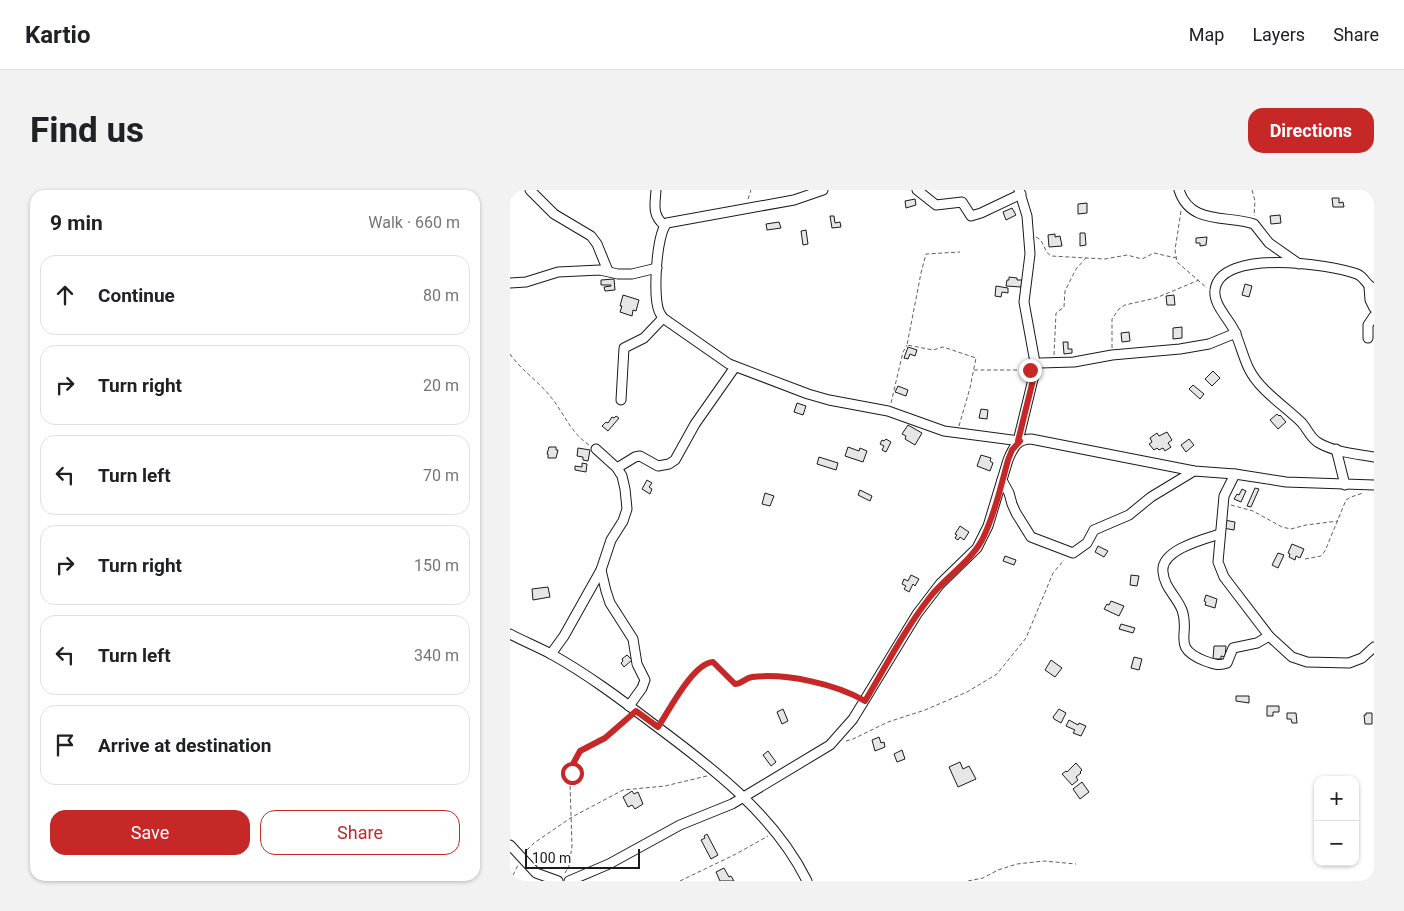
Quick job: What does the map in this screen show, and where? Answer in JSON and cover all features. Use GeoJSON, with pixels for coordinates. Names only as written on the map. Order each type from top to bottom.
{"type":"FeatureCollection","features":[{"type":"Feature","properties":{"kind":"street"},"geometry":{"type":"LineString","coordinates":[[530,190],[554,214],[591,236],[598,244],[608,271]]}},
{"type":"Feature","properties":{"kind":"street"},"geometry":{"type":"LineString","coordinates":[[656,190],[654,212],[664,226]]}},
{"type":"Feature","properties":{"kind":"street"},"geometry":{"type":"LineString","coordinates":[[823,190],[794,200],[671,222],[664,226],[658,248],[657,268],[658,306],[664,318],[735,367],[820,398],[888,411],[938,429],[1019,441],[1031,439],[1194,471],[1235,474],[1286,482],[1372,488]]}},
{"type":"Feature","properties":{"kind":"street"},"geometry":{"type":"LineString","coordinates":[[510,845],[536,873],[563,880],[609,864],[680,824],[721,809],[743,798],[830,745],[853,719],[865,701],[917,614],[940,584],[977,548],[988,526],[1012,450],[1019,441],[1036,368],[1024,302],[1030,254],[1025,206],[1020,192],[970,216],[965,204],[962,202],[936,205],[917,190]]}},
{"type":"Feature","properties":{"kind":"street"},"geometry":{"type":"LineString","coordinates":[[1180,193],[1183,203],[1211,218],[1254,224],[1267,240],[1299,264]]}},
{"type":"Feature","properties":{"kind":"street"},"geometry":{"type":"LineString","coordinates":[[1374,308],[1370,300],[1372,287],[1357,274],[1327,267],[1299,264],[1251,263],[1237,267],[1227,271],[1220,277],[1216,284],[1214,295],[1236,333],[1249,370],[1255,379],[1303,424],[1316,442],[1336,450],[1374,457]]}},
{"type":"Feature","properties":{"kind":"street"},"geometry":{"type":"LineString","coordinates":[[510,283],[526,282],[558,272],[591,270],[632,274],[657,268]]}},
{"type":"Feature","properties":{"kind":"street"},"geometry":{"type":"LineString","coordinates":[[1368,338],[1368,326],[1374,316]]}},
{"type":"Feature","properties":{"kind":"street"},"geometry":{"type":"LineString","coordinates":[[621,400],[624,348],[644,338],[664,318]]}},
{"type":"Feature","properties":{"kind":"street"},"geometry":{"type":"LineString","coordinates":[[1036,368],[1040,363],[1082,361],[1112,355],[1158,352],[1198,346],[1215,342],[1236,333]]}},
{"type":"Feature","properties":{"kind":"street"},"geometry":{"type":"LineString","coordinates":[[617,468],[640,456],[658,466],[669,464],[675,460],[695,424],[735,367]]}},
{"type":"Feature","properties":{"kind":"street"},"geometry":{"type":"LineString","coordinates":[[551,654],[564,636],[602,570],[612,540],[623,521],[627,509],[628,503],[624,482],[617,468],[596,449]]}},
{"type":"Feature","properties":{"kind":"street"},"geometry":{"type":"LineString","coordinates":[[1336,450],[1345,485]]}},
{"type":"Feature","properties":{"kind":"street"},"geometry":{"type":"LineString","coordinates":[[1002,480],[1010,493],[1016,513],[1031,537],[1073,553],[1087,543],[1094,530],[1129,515],[1151,497],[1194,471]]}},
{"type":"Feature","properties":{"kind":"street"},"geometry":{"type":"LineString","coordinates":[[1235,474],[1225,492],[1218,562],[1224,577],[1269,636],[1292,657],[1307,662],[1349,664],[1362,658],[1374,647]]}},
{"type":"Feature","properties":{"kind":"street"},"geometry":{"type":"LineString","coordinates":[[1220,534],[1183,547],[1168,557],[1163,566],[1162,572],[1165,580],[1184,616],[1184,641],[1186,649],[1201,659],[1223,664],[1227,663],[1233,648],[1257,643],[1269,636]]}},
{"type":"Feature","properties":{"kind":"street"},"geometry":{"type":"LineString","coordinates":[[602,570],[610,604],[633,638],[638,669],[645,680],[633,708]]}},
{"type":"Feature","properties":{"kind":"street"},"geometry":{"type":"LineString","coordinates":[[510,634],[551,654],[597,683],[633,708],[717,773],[775,832],[793,856],[807,881]]}},
{"type":"Feature","properties":{"kind":"path"},"geometry":{"type":"LineString","coordinates":[[1252,190],[1254,224]]}},
{"type":"Feature","properties":{"kind":"path"},"geometry":{"type":"LineString","coordinates":[[1180,193],[1176,258],[1182,268],[1199,280],[1214,295]]}},
{"type":"Feature","properties":{"kind":"path"},"geometry":{"type":"LineString","coordinates":[[1028,234],[1040,239],[1050,256],[1105,258],[1127,256],[1142,258],[1154,253],[1176,258]]}},
{"type":"Feature","properties":{"kind":"path"},"geometry":{"type":"LineString","coordinates":[[888,411],[903,352],[907,345],[926,254],[960,252]]}},
{"type":"Feature","properties":{"kind":"path"},"geometry":{"type":"LineString","coordinates":[[1054,362],[1056,313],[1064,307],[1065,291],[1076,269],[1086,257]]}},
{"type":"Feature","properties":{"kind":"path"},"geometry":{"type":"LineString","coordinates":[[1112,355],[1112,319],[1119,309],[1125,304],[1156,298],[1199,280]]}},
{"type":"Feature","properties":{"kind":"path"},"geometry":{"type":"LineString","coordinates":[[907,345],[933,350],[943,347],[974,357],[976,360],[956,433]]}},
{"type":"Feature","properties":{"kind":"path"},"geometry":{"type":"LineString","coordinates":[[510,354],[552,398],[573,431],[596,449]]}},
{"type":"Feature","properties":{"kind":"path"},"geometry":{"type":"LineString","coordinates":[[974,370],[1030,370],[1036,368]]}},
{"type":"Feature","properties":{"kind":"path"},"geometry":{"type":"LineString","coordinates":[[1305,560],[1321,556],[1325,551],[1346,500],[1351,496],[1372,488]]}},
{"type":"Feature","properties":{"kind":"path"},"geometry":{"type":"LineString","coordinates":[[1223,504],[1253,511],[1282,527],[1292,529],[1306,525],[1338,521]]}},
{"type":"Feature","properties":{"kind":"path"},"geometry":{"type":"LineString","coordinates":[[846,741],[888,722],[925,710],[967,692],[997,674],[1006,660],[1019,648],[1026,638],[1053,573],[1073,553]]}},
{"type":"Feature","properties":{"kind":"path"},"geometry":{"type":"LineString","coordinates":[[658,727],[695,672],[708,662],[713,662],[735,684],[750,677],[765,676],[803,679],[847,691],[865,701]]}},
{"type":"Feature","properties":{"kind":"path"},"geometry":{"type":"LineString","coordinates":[[563,880],[571,858],[572,817],[570,784],[575,758],[580,751],[605,738],[633,708]]}},
{"type":"Feature","properties":{"kind":"path"},"geometry":{"type":"LineString","coordinates":[[510,881],[521,856],[534,843],[572,817],[611,795],[626,789],[665,786],[717,773]]}},
{"type":"Feature","properties":{"kind":"path"},"geometry":{"type":"LineString","coordinates":[[680,881],[736,854],[775,832]]}},
{"type":"Feature","properties":{"kind":"path"},"geometry":{"type":"LineString","coordinates":[[968,881],[983,878],[998,870],[1017,864],[1044,861],[1076,864]]}},
{"type":"Feature","properties":{"kind":"building"},"geometry":{"type":"Polygon","coordinates":[[[1332,198],[1339,198],[1339,203],[1343,202],[1344,207],[1333,207],[1332,198]]]}},
{"type":"Feature","properties":{"kind":"building"},"geometry":{"type":"Polygon","coordinates":[[[915,199],[916,205],[906,208],[905,201],[915,199]]]}},
{"type":"Feature","properties":{"kind":"building"},"geometry":{"type":"Polygon","coordinates":[[[1087,203],[1087,213],[1078,214],[1078,204],[1087,203]]]}},
{"type":"Feature","properties":{"kind":"building"},"geometry":{"type":"Polygon","coordinates":[[[1012,208],[1016,215],[1006,220],[1003,212],[1012,208]]]}},
{"type":"Feature","properties":{"kind":"building"},"geometry":{"type":"Polygon","coordinates":[[[1280,215],[1281,223],[1271,224],[1270,216],[1280,215]]]}},
{"type":"Feature","properties":{"kind":"building"},"geometry":{"type":"Polygon","coordinates":[[[830,216],[834,216],[835,223],[840,222],[841,227],[832,228],[830,216]]]}},
{"type":"Feature","properties":{"kind":"building"},"geometry":{"type":"Polygon","coordinates":[[[779,222],[781,228],[767,230],[766,224],[779,222]]]}},
{"type":"Feature","properties":{"kind":"building"},"geometry":{"type":"Polygon","coordinates":[[[806,230],[808,244],[803,245],[801,231],[806,230]]]}},
{"type":"Feature","properties":{"kind":"building"},"geometry":{"type":"Polygon","coordinates":[[[1080,233],[1085,233],[1086,245],[1080,246],[1080,233]]]}},
{"type":"Feature","properties":{"kind":"building"},"geometry":{"type":"Polygon","coordinates":[[[1055,234],[1055,237],[1060,236],[1062,246],[1049,247],[1048,235],[1055,234]]]}},
{"type":"Feature","properties":{"kind":"building"},"geometry":{"type":"Polygon","coordinates":[[[1207,237],[1206,245],[1200,246],[1200,243],[1196,243],[1196,238],[1207,237]]]}},
{"type":"Feature","properties":{"kind":"building"},"geometry":{"type":"Polygon","coordinates":[[[1009,277],[1022,280],[1021,287],[1006,286],[1009,277]]]}},
{"type":"Feature","properties":{"kind":"building"},"geometry":{"type":"Polygon","coordinates":[[[614,279],[615,290],[605,291],[604,287],[611,285],[601,285],[601,280],[614,279]]]}},
{"type":"Feature","properties":{"kind":"building"},"geometry":{"type":"Polygon","coordinates":[[[1245,284],[1252,286],[1249,297],[1242,295],[1245,284]]]}},
{"type":"Feature","properties":{"kind":"building"},"geometry":{"type":"Polygon","coordinates":[[[996,286],[1008,288],[1008,293],[1002,292],[1001,297],[995,296],[996,286]]]}},
{"type":"Feature","properties":{"kind":"building"},"geometry":{"type":"Polygon","coordinates":[[[623,295],[639,300],[636,311],[633,310],[632,316],[620,312],[623,295]]]}},
{"type":"Feature","properties":{"kind":"building"},"geometry":{"type":"Polygon","coordinates":[[[1174,295],[1175,305],[1167,305],[1166,296],[1174,295]]]}},
{"type":"Feature","properties":{"kind":"building"},"geometry":{"type":"Polygon","coordinates":[[[1182,327],[1182,338],[1173,339],[1173,328],[1182,327]]]}},
{"type":"Feature","properties":{"kind":"building"},"geometry":{"type":"Polygon","coordinates":[[[1129,332],[1130,341],[1122,342],[1121,333],[1129,332]]]}},
{"type":"Feature","properties":{"kind":"building"},"geometry":{"type":"Polygon","coordinates":[[[1063,342],[1068,342],[1068,349],[1072,349],[1072,353],[1064,354],[1063,342]]]}},
{"type":"Feature","properties":{"kind":"building"},"geometry":{"type":"Polygon","coordinates":[[[908,347],[917,350],[915,356],[910,354],[908,359],[904,358],[908,347]]]}},
{"type":"Feature","properties":{"kind":"building"},"geometry":{"type":"Polygon","coordinates":[[[1213,371],[1220,378],[1212,386],[1205,379],[1213,371]]]}},
{"type":"Feature","properties":{"kind":"building"},"geometry":{"type":"Polygon","coordinates":[[[1193,385],[1204,394],[1200,399],[1189,389],[1193,385]]]}},
{"type":"Feature","properties":{"kind":"building"},"geometry":{"type":"Polygon","coordinates":[[[898,386],[908,390],[906,396],[895,392],[898,386]]]}},
{"type":"Feature","properties":{"kind":"building"},"geometry":{"type":"Polygon","coordinates":[[[797,403],[806,406],[803,415],[794,412],[797,403]]]}},
{"type":"Feature","properties":{"kind":"building"},"geometry":{"type":"Polygon","coordinates":[[[981,409],[988,410],[987,419],[979,418],[981,409]]]}},
{"type":"Feature","properties":{"kind":"building"},"geometry":{"type":"Polygon","coordinates":[[[1277,414],[1286,422],[1278,429],[1270,420],[1277,414]]]}},
{"type":"Feature","properties":{"kind":"building"},"geometry":{"type":"Polygon","coordinates":[[[616,416],[619,418],[608,431],[602,426],[606,422],[608,423],[612,417],[616,416]]]}},
{"type":"Feature","properties":{"kind":"building"},"geometry":{"type":"Polygon","coordinates":[[[908,425],[922,433],[915,445],[905,439],[906,436],[902,434],[908,425]]]}},
{"type":"Feature","properties":{"kind":"building"},"geometry":{"type":"Polygon","coordinates":[[[1167,432],[1172,440],[1168,443],[1171,447],[1165,451],[1163,448],[1154,450],[1149,444],[1152,442],[1150,438],[1157,433],[1159,436],[1167,432]]]}},
{"type":"Feature","properties":{"kind":"building"},"geometry":{"type":"Polygon","coordinates":[[[886,439],[891,442],[886,452],[882,450],[884,446],[880,444],[882,440],[886,439]]]}},
{"type":"Feature","properties":{"kind":"building"},"geometry":{"type":"Polygon","coordinates":[[[1189,439],[1194,445],[1186,452],[1181,445],[1189,439]]]}},
{"type":"Feature","properties":{"kind":"building"},"geometry":{"type":"Polygon","coordinates":[[[549,447],[556,447],[556,450],[558,450],[556,458],[548,458],[549,447]]]}},
{"type":"Feature","properties":{"kind":"building"},"geometry":{"type":"Polygon","coordinates":[[[848,447],[859,451],[860,448],[867,451],[863,462],[845,456],[848,447]]]}},
{"type":"Feature","properties":{"kind":"building"},"geometry":{"type":"Polygon","coordinates":[[[578,448],[590,450],[588,461],[583,460],[583,457],[577,456],[578,448]]]}},
{"type":"Feature","properties":{"kind":"building"},"geometry":{"type":"Polygon","coordinates":[[[981,455],[991,458],[990,461],[993,463],[990,471],[977,466],[981,455]]]}},
{"type":"Feature","properties":{"kind":"building"},"geometry":{"type":"Polygon","coordinates":[[[819,457],[838,463],[836,470],[817,464],[819,457]]]}},
{"type":"Feature","properties":{"kind":"building"},"geometry":{"type":"Polygon","coordinates":[[[582,463],[587,464],[586,472],[575,470],[575,466],[582,467],[582,463]]]}},
{"type":"Feature","properties":{"kind":"building"},"geometry":{"type":"Polygon","coordinates":[[[647,480],[652,483],[649,487],[652,489],[650,494],[642,489],[647,480]]]}},
{"type":"Feature","properties":{"kind":"building"},"geometry":{"type":"Polygon","coordinates":[[[1255,488],[1259,489],[1251,507],[1247,506],[1255,488]]]}},
{"type":"Feature","properties":{"kind":"building"},"geometry":{"type":"Polygon","coordinates":[[[1242,489],[1246,491],[1241,502],[1234,499],[1242,489]]]}},
{"type":"Feature","properties":{"kind":"building"},"geometry":{"type":"Polygon","coordinates":[[[860,490],[872,496],[870,501],[858,495],[860,490]]]}},
{"type":"Feature","properties":{"kind":"building"},"geometry":{"type":"Polygon","coordinates":[[[765,493],[774,496],[770,506],[762,504],[765,493]]]}},
{"type":"Feature","properties":{"kind":"building"},"geometry":{"type":"Polygon","coordinates":[[[1224,520],[1235,522],[1234,530],[1223,528],[1224,520]]]}},
{"type":"Feature","properties":{"kind":"building"},"geometry":{"type":"Polygon","coordinates":[[[960,526],[969,532],[964,540],[960,537],[958,540],[955,538],[957,535],[955,534],[960,526]]]}},
{"type":"Feature","properties":{"kind":"building"},"geometry":{"type":"Polygon","coordinates":[[[1292,544],[1304,549],[1300,558],[1296,556],[1295,560],[1289,557],[1290,554],[1288,553],[1292,544]]]}},
{"type":"Feature","properties":{"kind":"building"},"geometry":{"type":"Polygon","coordinates":[[[1098,546],[1108,551],[1104,557],[1095,552],[1098,546]]]}},
{"type":"Feature","properties":{"kind":"building"},"geometry":{"type":"Polygon","coordinates":[[[1278,553],[1284,555],[1278,568],[1272,565],[1278,553]]]}},
{"type":"Feature","properties":{"kind":"building"},"geometry":{"type":"Polygon","coordinates":[[[1005,556],[1016,560],[1014,565],[1003,561],[1005,556]]]}},
{"type":"Feature","properties":{"kind":"building"},"geometry":{"type":"Polygon","coordinates":[[[911,575],[919,579],[915,586],[913,584],[909,592],[904,589],[906,586],[902,584],[904,579],[908,581],[911,575]]]}},
{"type":"Feature","properties":{"kind":"building"},"geometry":{"type":"Polygon","coordinates":[[[1131,575],[1139,576],[1137,586],[1130,585],[1131,575]]]}},
{"type":"Feature","properties":{"kind":"building"},"geometry":{"type":"Polygon","coordinates":[[[548,587],[550,597],[533,600],[532,589],[548,587]]]}},
{"type":"Feature","properties":{"kind":"building"},"geometry":{"type":"Polygon","coordinates":[[[1206,595],[1217,599],[1215,608],[1205,605],[1206,595]]]}},
{"type":"Feature","properties":{"kind":"building"},"geometry":{"type":"Polygon","coordinates":[[[1111,601],[1124,606],[1119,616],[1104,609],[1111,601]]]}},
{"type":"Feature","properties":{"kind":"building"},"geometry":{"type":"Polygon","coordinates":[[[1121,624],[1135,628],[1133,633],[1119,629],[1121,624]]]}},
{"type":"Feature","properties":{"kind":"building"},"geometry":{"type":"Polygon","coordinates":[[[1214,646],[1226,646],[1225,657],[1221,656],[1221,659],[1213,659],[1214,646]]]}},
{"type":"Feature","properties":{"kind":"building"},"geometry":{"type":"Polygon","coordinates":[[[627,655],[632,660],[624,667],[621,663],[622,659],[627,655]]]}},
{"type":"Feature","properties":{"kind":"building"},"geometry":{"type":"Polygon","coordinates":[[[1134,657],[1142,659],[1139,670],[1131,668],[1134,657]]]}},
{"type":"Feature","properties":{"kind":"building"},"geometry":{"type":"Polygon","coordinates":[[[1051,660],[1062,668],[1055,677],[1045,670],[1051,660]]]}},
{"type":"Feature","properties":{"kind":"building"},"geometry":{"type":"Polygon","coordinates":[[[1236,696],[1249,696],[1249,703],[1236,701],[1236,696]]]}},
{"type":"Feature","properties":{"kind":"building"},"geometry":{"type":"Polygon","coordinates":[[[1267,706],[1279,706],[1279,712],[1273,712],[1273,716],[1267,716],[1267,706]]]}},
{"type":"Feature","properties":{"kind":"building"},"geometry":{"type":"Polygon","coordinates":[[[783,709],[788,721],[782,724],[777,712],[783,709]]]}},
{"type":"Feature","properties":{"kind":"building"},"geometry":{"type":"Polygon","coordinates":[[[1059,709],[1066,713],[1061,723],[1053,717],[1059,709]]]}},
{"type":"Feature","properties":{"kind":"building"},"geometry":{"type":"Polygon","coordinates":[[[1287,713],[1296,713],[1297,723],[1292,723],[1291,719],[1287,719],[1287,713]]]}},
{"type":"Feature","properties":{"kind":"building"},"geometry":{"type":"Polygon","coordinates":[[[1372,713],[1372,724],[1365,724],[1364,715],[1372,713]]]}},
{"type":"Feature","properties":{"kind":"building"},"geometry":{"type":"Polygon","coordinates":[[[1069,720],[1078,725],[1079,723],[1086,726],[1081,736],[1073,733],[1075,730],[1066,726],[1069,720]]]}},
{"type":"Feature","properties":{"kind":"building"},"geometry":{"type":"Polygon","coordinates":[[[879,737],[881,743],[884,742],[885,747],[875,751],[872,740],[879,737]]]}},
{"type":"Feature","properties":{"kind":"building"},"geometry":{"type":"Polygon","coordinates":[[[902,750],[905,759],[897,762],[894,754],[902,750]]]}},
{"type":"Feature","properties":{"kind":"building"},"geometry":{"type":"Polygon","coordinates":[[[768,751],[776,762],[771,766],[763,755],[768,751]]]}},
{"type":"Feature","properties":{"kind":"building"},"geometry":{"type":"Polygon","coordinates":[[[960,762],[963,769],[969,766],[976,779],[958,787],[949,767],[960,762]]]}},
{"type":"Feature","properties":{"kind":"building"},"geometry":{"type":"Polygon","coordinates":[[[1076,763],[1082,770],[1076,777],[1078,780],[1072,785],[1062,774],[1067,772],[1076,763]]]}},
{"type":"Feature","properties":{"kind":"building"},"geometry":{"type":"Polygon","coordinates":[[[1082,782],[1089,792],[1080,799],[1073,789],[1082,782]]]}},
{"type":"Feature","properties":{"kind":"building"},"geometry":{"type":"Polygon","coordinates":[[[632,791],[634,794],[638,792],[643,804],[635,809],[632,805],[628,807],[623,797],[632,791]]]}},
{"type":"Feature","properties":{"kind":"building"},"geometry":{"type":"Polygon","coordinates":[[[707,834],[718,855],[711,859],[701,840],[707,834]]]}},
{"type":"Feature","properties":{"kind":"building"},"geometry":{"type":"Polygon","coordinates":[[[724,868],[729,877],[731,876],[734,881],[720,881],[716,872],[724,868]]]}},
{"type":"Feature","properties":{"kind":"route"},"geometry":{"type":"LineString","coordinates":[[572,773],[575,758],[580,751],[605,738],[636,711],[658,727],[695,672],[708,662],[713,662],[735,684],[750,677],[782,676],[789,679],[803,679],[847,691],[865,701],[917,614],[940,584],[971,555],[982,540],[1008,460],[1012,450],[1020,441],[1018,441],[1036,368],[1030,370]]}}]}
